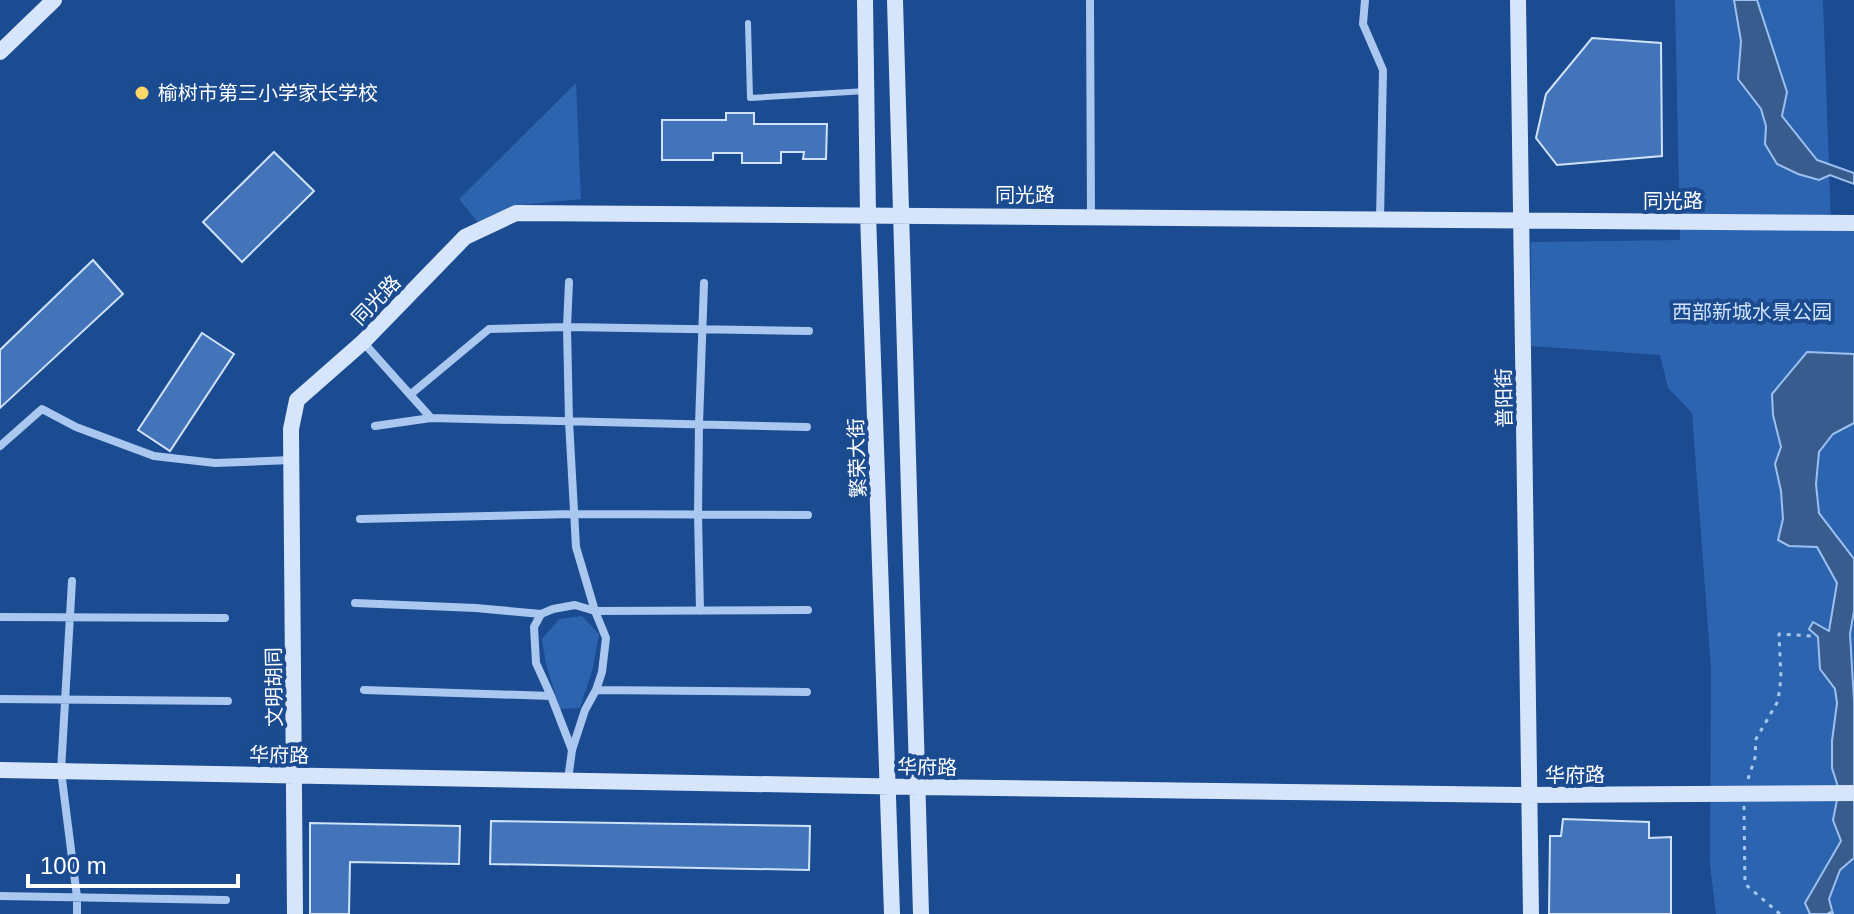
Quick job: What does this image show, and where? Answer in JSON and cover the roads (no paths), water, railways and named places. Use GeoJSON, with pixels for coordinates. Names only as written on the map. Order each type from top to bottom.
{"type":"FeatureCollection","features":[{"type":"Feature","properties":{"kind":"street"},"geometry":{"type":"LineString","coordinates":[[0,52],[54,0]]}},
{"type":"Feature","properties":{"kind":"street","name":"繁荣大街"},"geometry":{"type":"LineString","coordinates":[[865,0],[868,214],[892,914]]}},
{"type":"Feature","properties":{"kind":"street"},"geometry":{"type":"LineString","coordinates":[[895,0],[921,914]]}},
{"type":"Feature","properties":{"kind":"street"},"geometry":{"type":"LineString","coordinates":[[1090,0],[1091,216]]}},
{"type":"Feature","properties":{"kind":"street"},"geometry":{"type":"LineString","coordinates":[[1365,0],[1363,24],[1383,70],[1380,219]]}},
{"type":"Feature","properties":{"kind":"street","name":"普阳街"},"geometry":{"type":"LineString","coordinates":[[1518,0],[1531,914]]}},
{"type":"Feature","properties":{"kind":"street","name":"同光路"},"geometry":{"type":"LineString","coordinates":[[291,429],[297,400],[363,342],[465,237],[516,213],[1854,223]]}},
{"type":"Feature","properties":{"kind":"street"},"geometry":{"type":"LineString","coordinates":[[568,780],[572,750],[602,672],[606,638],[576,547],[569,421],[569,282]]}},
{"type":"Feature","properties":{"kind":"street"},"geometry":{"type":"LineString","coordinates":[[700,611],[699,424],[704,283]]}},
{"type":"Feature","properties":{"kind":"street"},"geometry":{"type":"LineString","coordinates":[[411,394],[489,329],[567,327],[809,331]]}},
{"type":"Feature","properties":{"kind":"street"},"geometry":{"type":"LineString","coordinates":[[363,342],[431,418]]}},
{"type":"Feature","properties":{"kind":"street"},"geometry":{"type":"LineString","coordinates":[[0,446],[42,409],[76,427],[154,456],[215,463],[291,460]]}},
{"type":"Feature","properties":{"kind":"street"},"geometry":{"type":"LineString","coordinates":[[375,426],[431,418],[807,427]]}},
{"type":"Feature","properties":{"kind":"street","name":"文明胡同"},"geometry":{"type":"LineString","coordinates":[[291,429],[295,914]]}},
{"type":"Feature","properties":{"kind":"street"},"geometry":{"type":"LineString","coordinates":[[360,519],[575,514],[808,515]]}},
{"type":"Feature","properties":{"kind":"street"},"geometry":{"type":"LineString","coordinates":[[72,581],[61,771],[77,914]]}},
{"type":"Feature","properties":{"kind":"street"},"geometry":{"type":"LineString","coordinates":[[355,603],[541,614],[575,605],[595,611],[808,610]]}},
{"type":"Feature","properties":{"kind":"street"},"geometry":{"type":"LineString","coordinates":[[541,614],[534,627],[536,663],[572,750]]}},
{"type":"Feature","properties":{"kind":"street"},"geometry":{"type":"LineString","coordinates":[[0,617],[225,618]]}},
{"type":"Feature","properties":{"kind":"street"},"geometry":{"type":"LineString","coordinates":[[364,690],[551,696]]}},
{"type":"Feature","properties":{"kind":"street"},"geometry":{"type":"LineString","coordinates":[[596,690],[807,692]]}},
{"type":"Feature","properties":{"kind":"street"},"geometry":{"type":"LineString","coordinates":[[0,699],[228,701]]}},
{"type":"Feature","properties":{"kind":"street","name":"华府路"},"geometry":{"type":"LineString","coordinates":[[0,770],[889,787],[1529,795],[1854,793]]}},
{"type":"Feature","properties":{"kind":"street"},"geometry":{"type":"LineString","coordinates":[[0,896],[226,900]]}},
{"type":"Feature","properties":{"kind":"lane"},"geometry":{"type":"LineString","coordinates":[[748,23],[750,98],[866,91]]}},
{"type":"Feature","properties":{"kind":"place","name":"榆树市第三小学家长学校"},"geometry":{"type":"Point","coordinates":[142,93]}},
{"type":"Feature","properties":{"kind":"park label","name":"西部新城水景公园"},"geometry":{"type":"Point","coordinates":[1752,312]}}]}
